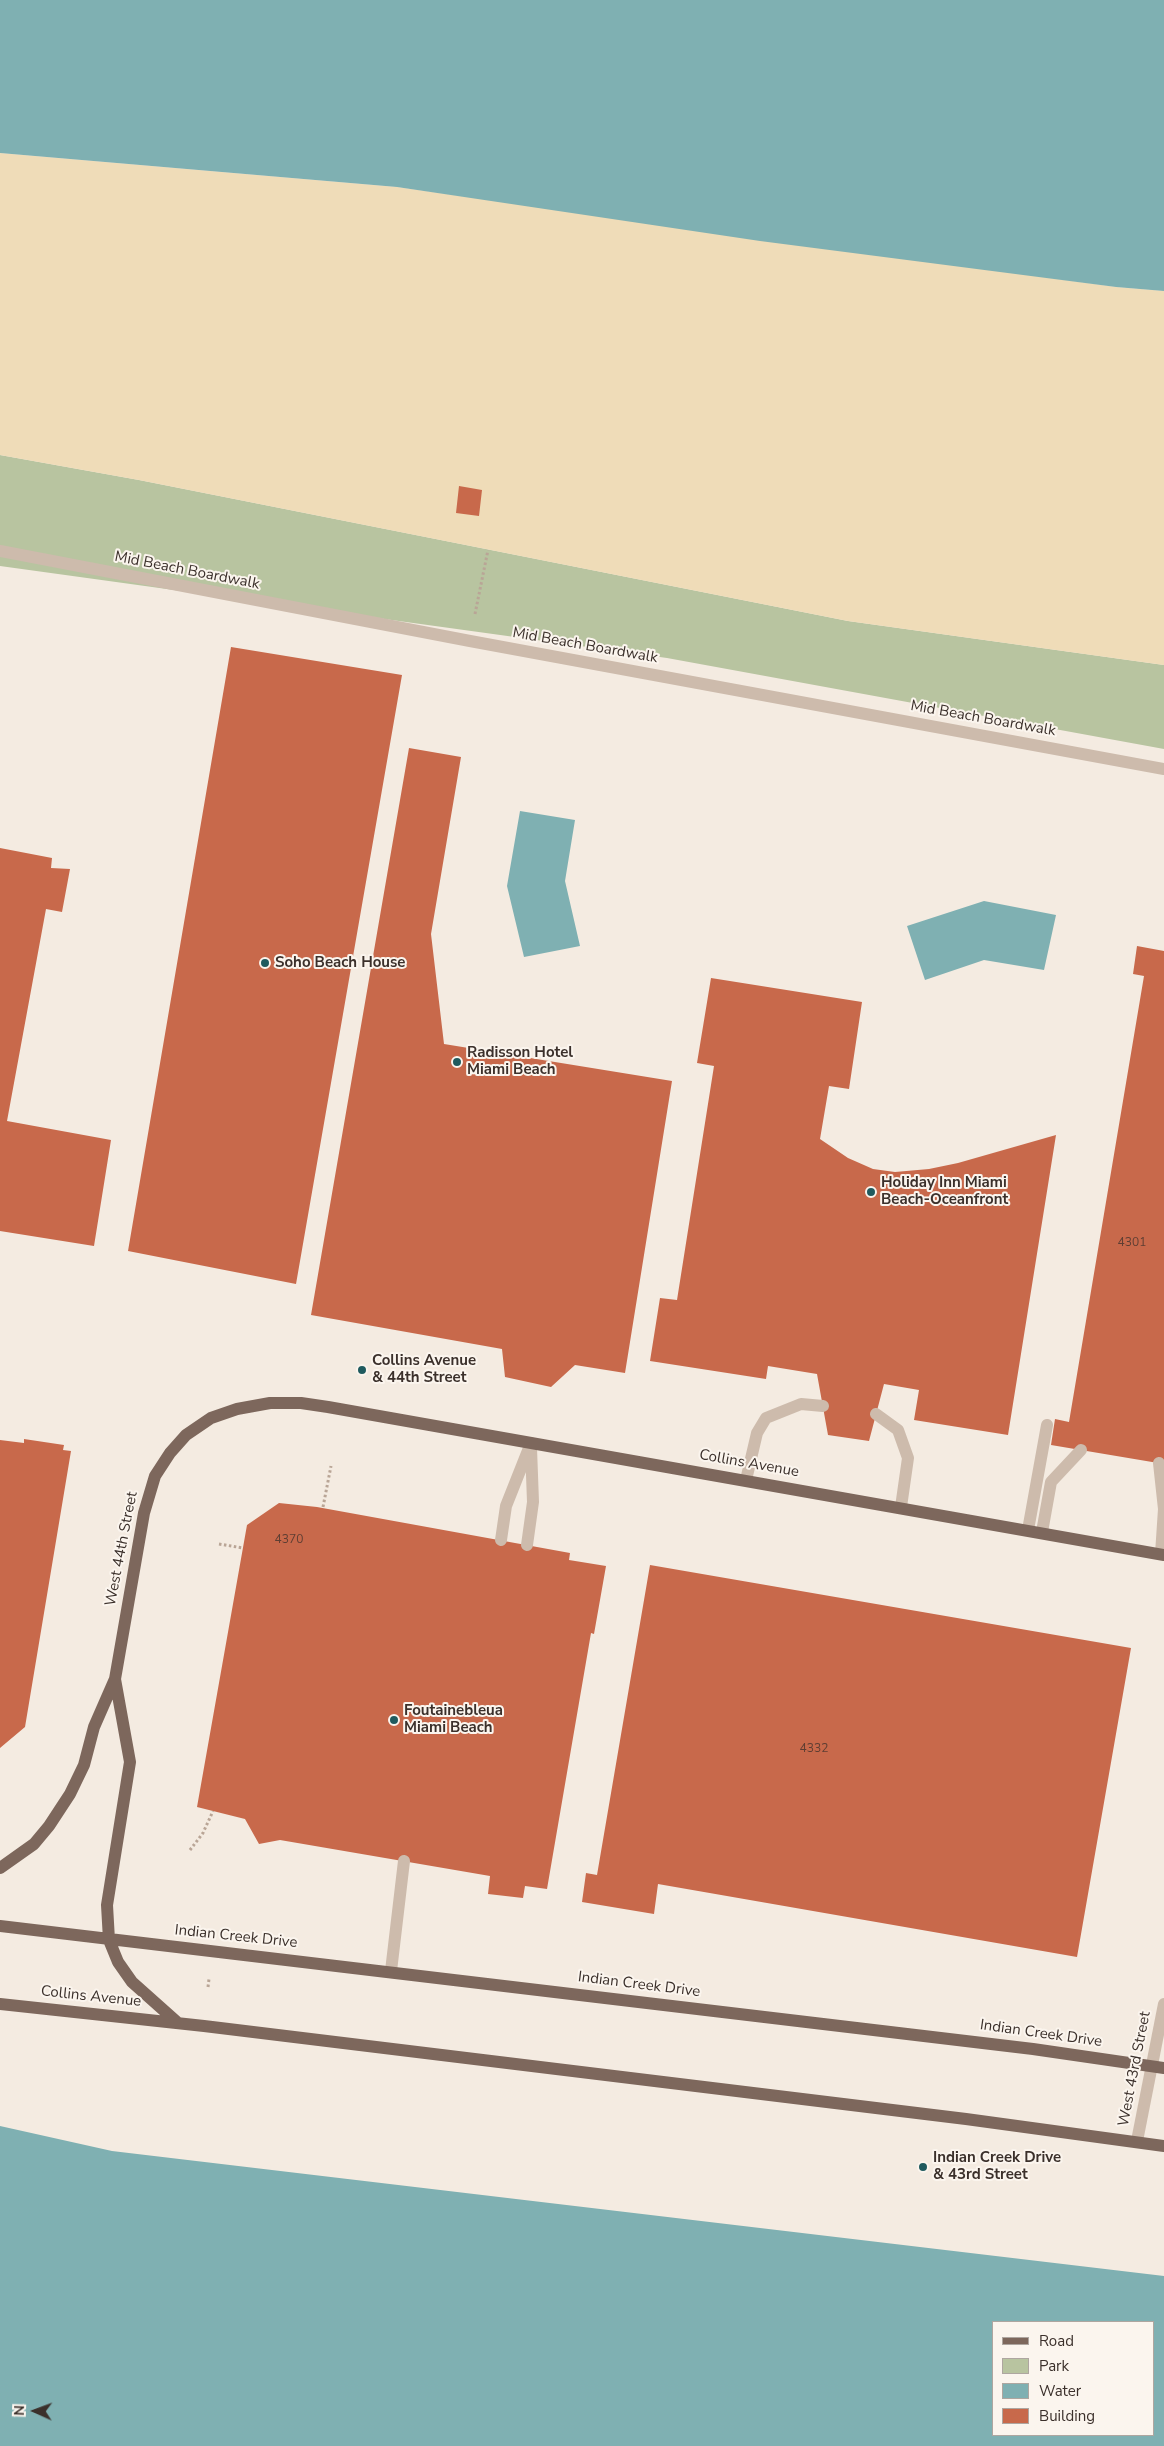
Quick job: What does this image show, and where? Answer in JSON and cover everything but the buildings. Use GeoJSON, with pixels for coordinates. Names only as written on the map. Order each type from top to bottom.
{"type":"FeatureCollection","features":[{"type":"Feature","properties":{"kind":"main road","name":"West 44th Street"},"geometry":{"type":"LineString","coordinates":[[115,1678],[149,1491],[155,1476],[170,1453],[186,1435],[203,1422],[237,1409],[270,1403],[300,1403],[328,1407]]}},
{"type":"Feature","properties":{"kind":"main road","name":"Collins Avenue"},"geometry":{"type":"LineString","coordinates":[[328,1407],[1162,1554]]}},
{"type":"Feature","properties":{"kind":"main road"},"geometry":{"type":"LineString","coordinates":[[0,1868],[34,1844],[61,1810],[84,1765],[94,1727],[115,1678]]}},
{"type":"Feature","properties":{"kind":"main road"},"geometry":{"type":"LineString","coordinates":[[115,1678],[130,1762],[107,1905],[109,1940],[118,1962],[132,1982],[179,2023],[1164,2146]]}},
{"type":"Feature","properties":{"kind":"main road"},"geometry":{"type":"LineString","coordinates":[[0,1926],[109,1940]]}},
{"type":"Feature","properties":{"kind":"main road","name":"Indian Creek Drive"},"geometry":{"type":"LineString","coordinates":[[109,1940],[391,1971],[1033,2049],[1158,2067]]}},
{"type":"Feature","properties":{"kind":"main road","name":"Collins Avenue"},"geometry":{"type":"LineString","coordinates":[[0,2004],[179,2023]]}},
{"type":"Feature","properties":{"kind":"street","name":"Mid Beach Boardwalk"},"geometry":{"type":"LineString","coordinates":[[0,552],[1164,769]]}},
{"type":"Feature","properties":{"kind":"street"},"geometry":{"type":"LineString","coordinates":[[746,1480],[757,1433],[766,1418],[801,1404],[823,1406]]}},
{"type":"Feature","properties":{"kind":"street"},"geometry":{"type":"LineString","coordinates":[[876,1414],[898,1430],[908,1458],[901,1507]]}},
{"type":"Feature","properties":{"kind":"street"},"geometry":{"type":"LineString","coordinates":[[1028,1530],[1047,1425]]}},
{"type":"Feature","properties":{"kind":"street"},"geometry":{"type":"LineString","coordinates":[[500,1540],[506,1506],[531,1443]]}},
{"type":"Feature","properties":{"kind":"street"},"geometry":{"type":"LineString","coordinates":[[527,1545],[533,1502],[531,1443]]}},
{"type":"Feature","properties":{"kind":"street"},"geometry":{"type":"LineString","coordinates":[[1042,1532],[1051,1482],[1081,1450]]}},
{"type":"Feature","properties":{"kind":"street"},"geometry":{"type":"LineString","coordinates":[[1159,1463],[1164,1509],[1162,1554]]}},
{"type":"Feature","properties":{"kind":"street"},"geometry":{"type":"LineString","coordinates":[[391,1971],[404,1861]]}},
{"type":"Feature","properties":{"kind":"street","name":"West 43rd Street"},"geometry":{"type":"LineString","coordinates":[[1137,2142],[1158,2067],[1164,2004]]}},
{"type":"Feature","properties":{"kind":"path"},"geometry":{"type":"LineString","coordinates":[[470,641],[488,550]]}},
{"type":"Feature","properties":{"kind":"path"},"geometry":{"type":"LineString","coordinates":[[323,1508],[331,1466]]}},
{"type":"Feature","properties":{"kind":"path"},"geometry":{"type":"LineString","coordinates":[[219,1544],[243,1548]]}},
{"type":"Feature","properties":{"kind":"path"},"geometry":{"type":"LineString","coordinates":[[190,1850],[204,1833],[213,1811]]}},
{"type":"Feature","properties":{"kind":"green space"},"geometry":{"type":"Polygon","coordinates":[[[0,455],[139,480],[848,621],[1164,665],[1164,749],[667,658],[0,566],[0,455]]]}},
{"type":"Feature","properties":{"kind":"sand"},"geometry":{"type":"Polygon","coordinates":[[[0,153],[397,187],[1116,287],[1164,291],[1164,665],[848,621],[139,480],[0,455],[0,153]]]}},
{"type":"Feature","properties":{"kind":"water"},"geometry":{"type":"Polygon","coordinates":[[[0,0],[1164,0],[1164,291],[1116,287],[760,241],[397,187],[0,153],[0,0]]]}},
{"type":"Feature","properties":{"kind":"water"},"geometry":{"type":"Polygon","coordinates":[[[520,811],[575,820],[565,881],[580,946],[524,957],[507,886],[520,811]]]}},
{"type":"Feature","properties":{"kind":"water"},"geometry":{"type":"Polygon","coordinates":[[[984,901],[1056,915],[1044,970],[984,960],[925,980],[907,926],[984,901]]]}},
{"type":"Feature","properties":{"kind":"water"},"geometry":{"type":"Polygon","coordinates":[[[0,2126],[112,2151],[1164,2276],[1164,2446],[0,2446],[0,2126]]]}},
{"type":"Feature","properties":{"kind":"place","name":"Soho Beach House"},"geometry":{"type":"Point","coordinates":[265,963]}},
{"type":"Feature","properties":{"kind":"place","name":"Radisson Hotel Miami Beach"},"geometry":{"type":"Point","coordinates":[457,1062]}},
{"type":"Feature","properties":{"kind":"place","name":"Holiday Inn Miami Beach-Oceanfront"},"geometry":{"type":"Point","coordinates":[871,1192]}},
{"type":"Feature","properties":{"kind":"place","name":"Collins Avenue & 44th Street"},"geometry":{"type":"Point","coordinates":[362,1370]}},
{"type":"Feature","properties":{"kind":"place","name":"Foutainebleua Miami Beach"},"geometry":{"type":"Point","coordinates":[394,1720]}},
{"type":"Feature","properties":{"kind":"place","name":"Indian Creek Drive & 43rd Street"},"geometry":{"type":"Point","coordinates":[923,2167]}}]}
